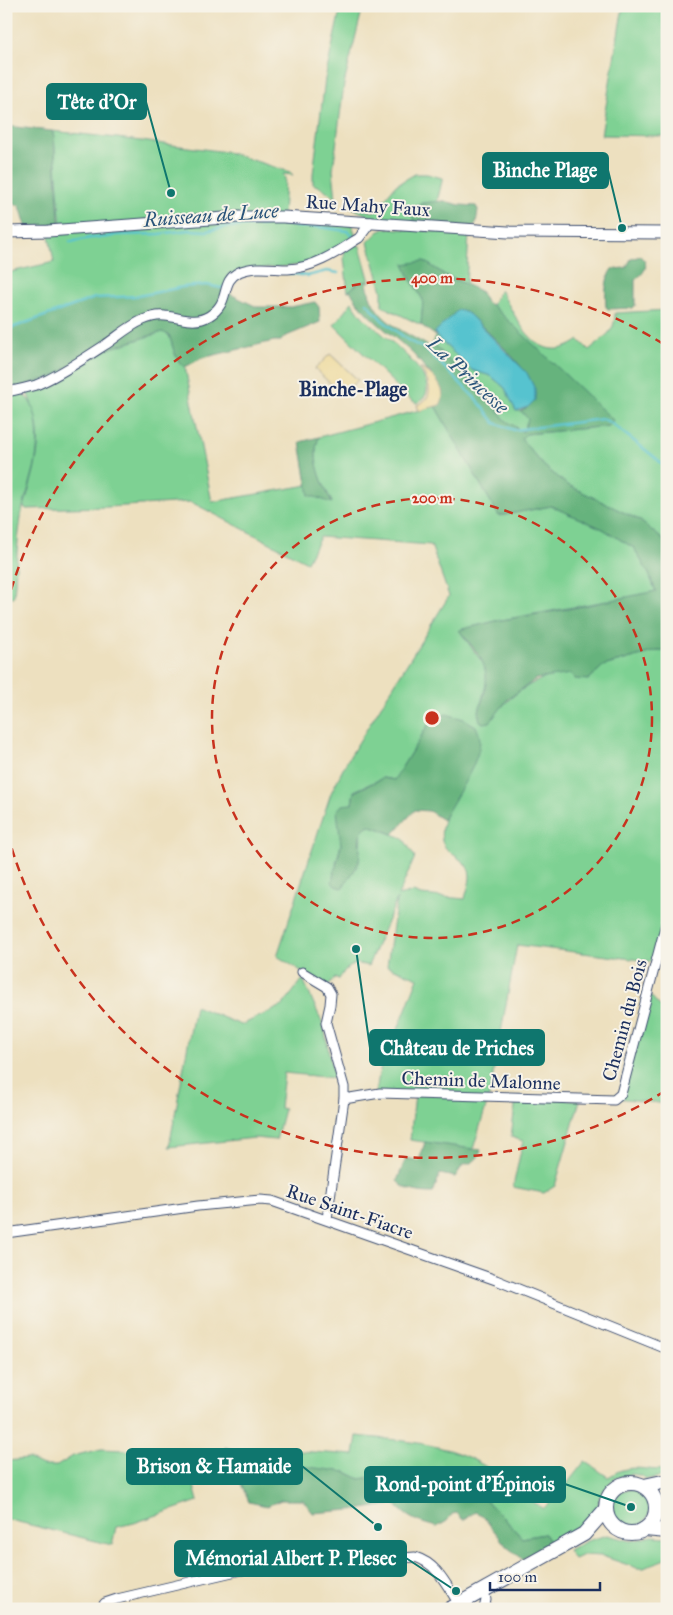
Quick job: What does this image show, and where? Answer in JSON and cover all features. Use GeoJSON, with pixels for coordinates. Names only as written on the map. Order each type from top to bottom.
{"type":"FeatureCollection","features":[{"type":"Feature","properties":{"kind":"main road"},"geometry":{"type":"LineString","coordinates":[[584,1534],[605,1510],[609,1495],[614,1489],[629,1483],[644,1486],[667,1481]]}},
{"type":"Feature","properties":{"kind":"main road"},"geometry":{"type":"LineString","coordinates":[[644,1486],[654,1497],[656,1509],[667,1523]]}},
{"type":"Feature","properties":{"kind":"main road"},"geometry":{"type":"LineString","coordinates":[[645,1529],[650,1524],[656,1509],[667,1495]]}},
{"type":"Feature","properties":{"kind":"main road"},"geometry":{"type":"LineString","coordinates":[[605,1510],[608,1520],[615,1528],[630,1534],[645,1529],[667,1531]]}},
{"type":"Feature","properties":{"kind":"main road"},"geometry":{"type":"LineString","coordinates":[[454,1606],[584,1534],[615,1528]]}},
{"type":"Feature","properties":{"kind":"street","name":"Rue Mahy Faux"},"geometry":{"type":"LineString","coordinates":[[6,232],[48,231],[238,217],[283,217],[511,232],[667,233]]}},
{"type":"Feature","properties":{"kind":"street"},"geometry":{"type":"LineString","coordinates":[[6,392],[33,386],[44,381],[105,345],[140,321],[148,318],[166,316],[193,321],[207,317],[222,304],[232,277],[245,270],[289,269],[312,264],[354,242],[371,222]]}},
{"type":"Feature","properties":{"kind":"street","name":"Chemin du Bois"},"geometry":{"type":"LineString","coordinates":[[618,1098],[621,1094],[667,920]]}},
{"type":"Feature","properties":{"kind":"street"},"geometry":{"type":"LineString","coordinates":[[302,972],[327,987],[331,994],[326,1023],[344,1087],[344,1099],[327,1219]]}},
{"type":"Feature","properties":{"kind":"street","name":"Chemin de Malonne"},"geometry":{"type":"LineString","coordinates":[[344,1099],[380,1093],[588,1100],[614,1100],[618,1098]]}},
{"type":"Feature","properties":{"kind":"street","name":"Rue Saint-Fiacre"},"geometry":{"type":"LineString","coordinates":[[6,1233],[198,1206],[260,1200],[282,1204],[327,1219],[496,1280],[667,1348]]}},
{"type":"Feature","properties":{"kind":"street"},"geometry":{"type":"LineString","coordinates":[[100,1609],[105,1603],[117,1599],[241,1570],[415,1557],[425,1560],[437,1570],[454,1606]]}},
{"type":"Feature","properties":{"kind":"street"},"geometry":{"type":"LineString","coordinates":[[484,1590],[486,1600],[484,1609]]}},
{"type":"Feature","properties":{"kind":"green space"},"geometry":{"type":"Polygon","coordinates":[[[341,6],[363,6],[344,84],[333,170],[336,199],[324,189],[313,184],[313,174],[325,79],[341,6]]]}},
{"type":"Feature","properties":{"kind":"green space"},"geometry":{"type":"Polygon","coordinates":[[[623,6],[667,6],[667,136],[601,135],[623,6]]]}},
{"type":"Feature","properties":{"kind":"green space"},"geometry":{"type":"Polygon","coordinates":[[[6,126],[52,131],[54,136],[61,230],[28,232],[20,206],[13,204],[6,197],[6,126]]]}},
{"type":"Feature","properties":{"kind":"green space"},"geometry":{"type":"Polygon","coordinates":[[[52,131],[227,152],[290,172],[293,175],[283,174],[285,178],[283,216],[352,225],[355,233],[355,244],[360,246],[370,282],[358,284],[348,292],[344,258],[345,248],[313,264],[245,270],[227,288],[207,285],[183,287],[138,296],[95,298],[10,329],[6,326],[6,273],[54,262],[48,231],[61,230],[54,136],[52,131]]]}},
{"type":"Feature","properties":{"kind":"green space"},"geometry":{"type":"Polygon","coordinates":[[[415,174],[427,174],[442,178],[437,202],[421,203],[416,226],[371,217],[348,206],[374,212],[396,185],[415,174]]]}},
{"type":"Feature","properties":{"kind":"green space"},"geometry":{"type":"Polygon","coordinates":[[[444,201],[476,206],[478,210],[476,224],[471,227],[416,226],[413,218],[415,208],[424,203],[444,201]]]}},
{"type":"Feature","properties":{"kind":"green space"},"geometry":{"type":"Polygon","coordinates":[[[386,228],[469,234],[466,285],[445,275],[424,261],[410,278],[423,300],[421,325],[382,306],[382,291],[368,242],[378,232],[386,228]]]}},
{"type":"Feature","properties":{"kind":"green space"},"geometry":{"type":"Polygon","coordinates":[[[640,256],[646,266],[641,275],[635,280],[635,306],[633,308],[608,309],[606,307],[607,282],[612,269],[626,268],[631,259],[640,256]]]}},
{"type":"Feature","properties":{"kind":"green space"},"geometry":{"type":"Polygon","coordinates":[[[424,261],[445,275],[480,291],[486,302],[492,305],[613,420],[609,426],[526,434],[521,439],[544,466],[566,484],[639,520],[667,543],[667,651],[656,651],[603,666],[588,680],[575,679],[571,674],[536,679],[508,699],[490,722],[483,723],[480,721],[479,714],[486,684],[484,666],[481,659],[459,630],[496,621],[656,591],[649,574],[634,548],[603,529],[551,506],[499,516],[435,406],[440,404],[430,372],[409,350],[366,312],[350,290],[358,283],[367,281],[369,294],[374,305],[389,322],[430,347],[433,343],[459,371],[483,389],[505,420],[523,432],[528,419],[521,411],[529,406],[535,394],[533,385],[519,364],[464,311],[435,332],[436,336],[421,325],[423,300],[404,264],[424,261]]]}},
{"type":"Feature","properties":{"kind":"green space"},"geometry":{"type":"Polygon","coordinates":[[[207,285],[227,288],[226,292],[257,307],[291,307],[315,302],[319,307],[320,322],[284,337],[281,341],[202,358],[185,367],[177,357],[169,335],[162,332],[88,355],[53,376],[6,392],[6,330],[95,298],[138,296],[183,287],[207,285]]]}},
{"type":"Feature","properties":{"kind":"green space"},"geometry":{"type":"Polygon","coordinates":[[[500,290],[530,337],[540,345],[551,349],[564,348],[579,340],[589,350],[611,330],[615,320],[615,313],[667,310],[667,543],[639,520],[566,484],[544,466],[521,439],[526,434],[609,426],[492,305],[500,290]]]}},
{"type":"Feature","properties":{"kind":"green space"},"geometry":{"type":"Polygon","coordinates":[[[352,302],[364,318],[409,358],[420,371],[426,383],[426,394],[417,403],[411,400],[334,325],[352,302]]]}},
{"type":"Feature","properties":{"kind":"green space"},"geometry":{"type":"Polygon","coordinates":[[[163,332],[169,335],[179,361],[185,367],[212,502],[308,485],[309,495],[332,502],[318,470],[316,453],[319,437],[435,406],[499,516],[551,506],[603,529],[634,548],[649,574],[656,592],[496,621],[459,630],[485,666],[487,681],[478,715],[490,722],[514,695],[535,682],[558,675],[570,674],[588,680],[603,666],[656,651],[667,651],[667,920],[657,962],[517,945],[489,1097],[473,1149],[410,1140],[415,1095],[375,1095],[385,1046],[392,1031],[397,1032],[418,978],[387,966],[397,899],[368,966],[356,963],[345,970],[339,979],[335,978],[327,987],[277,956],[331,793],[347,761],[449,596],[431,545],[320,537],[307,562],[191,502],[26,509],[24,507],[36,461],[38,435],[32,405],[25,388],[88,355],[163,332]],[[430,722],[394,780],[383,778],[354,791],[336,863],[342,888],[359,862],[361,830],[369,825],[403,838],[415,857],[398,896],[413,892],[421,895],[465,899],[470,880],[469,871],[462,861],[444,846],[441,832],[447,812],[473,766],[430,722]]]}},
{"type":"Feature","properties":{"kind":"green space"},"geometry":{"type":"Polygon","coordinates":[[[436,336],[472,370],[491,376],[505,388],[516,411],[521,411],[529,419],[523,432],[505,420],[483,389],[459,371],[433,343],[436,336]]]}},
{"type":"Feature","properties":{"kind":"green space"},"geometry":{"type":"Polygon","coordinates":[[[17,392],[26,397],[33,408],[37,427],[37,452],[21,517],[14,597],[6,596],[6,394],[17,392]]]}},
{"type":"Feature","properties":{"kind":"green space"},"geometry":{"type":"Polygon","coordinates":[[[319,437],[316,454],[317,462],[332,503],[309,495],[300,442],[319,437]]]}},
{"type":"Feature","properties":{"kind":"green space"},"geometry":{"type":"Polygon","coordinates":[[[446,714],[464,719],[476,726],[480,741],[479,750],[471,771],[443,820],[429,811],[415,810],[393,834],[369,825],[364,828],[359,841],[360,856],[356,868],[342,888],[335,886],[332,882],[341,845],[337,811],[342,805],[352,804],[354,792],[383,778],[394,780],[430,722],[446,714]]]}},
{"type":"Feature","properties":{"kind":"green space"},"geometry":{"type":"Polygon","coordinates":[[[303,979],[324,1027],[334,1078],[284,1073],[280,1108],[284,1109],[276,1140],[255,1138],[169,1147],[195,1006],[241,1025],[282,1006],[303,979]]]}},
{"type":"Feature","properties":{"kind":"green space"},"geometry":{"type":"Polygon","coordinates":[[[648,993],[660,1006],[667,1007],[667,1104],[618,1098],[648,993]]]}},
{"type":"Feature","properties":{"kind":"green space"},"geometry":{"type":"Polygon","coordinates":[[[516,1098],[580,1100],[555,1186],[544,1193],[513,1187],[523,1141],[511,1137],[516,1098]]]}},
{"type":"Feature","properties":{"kind":"green space"},"geometry":{"type":"Polygon","coordinates":[[[425,1142],[481,1150],[477,1159],[463,1165],[455,1177],[440,1174],[433,1193],[418,1192],[404,1187],[397,1181],[406,1158],[419,1161],[425,1142]]]}},
{"type":"Feature","properties":{"kind":"green space"},"geometry":{"type":"Polygon","coordinates":[[[357,1436],[416,1443],[460,1454],[492,1470],[543,1509],[566,1485],[585,1461],[608,1477],[620,1471],[633,1468],[667,1469],[667,1476],[647,1479],[639,1475],[630,1474],[616,1478],[603,1491],[597,1511],[584,1525],[551,1544],[544,1534],[522,1538],[480,1495],[472,1483],[456,1480],[444,1485],[423,1482],[409,1471],[360,1479],[346,1472],[276,1465],[253,1470],[243,1453],[286,1450],[354,1455],[357,1436]]]}},
{"type":"Feature","properties":{"kind":"green space"},"geometry":{"type":"Polygon","coordinates":[[[225,1447],[243,1453],[253,1470],[276,1465],[293,1465],[346,1472],[360,1479],[410,1471],[423,1482],[444,1485],[465,1478],[472,1483],[480,1495],[522,1538],[544,1534],[551,1544],[523,1559],[507,1547],[482,1515],[475,1512],[463,1520],[457,1513],[452,1514],[447,1521],[437,1527],[414,1519],[395,1504],[313,1513],[303,1500],[281,1500],[267,1506],[249,1502],[225,1447]]]}},
{"type":"Feature","properties":{"kind":"green space"},"geometry":{"type":"Polygon","coordinates":[[[101,1449],[124,1450],[148,1455],[185,1453],[198,1501],[134,1523],[116,1527],[112,1545],[6,1519],[6,1461],[28,1459],[43,1466],[57,1466],[73,1456],[101,1449]]]}},
{"type":"Feature","properties":{"kind":"green space"},"geometry":{"type":"Polygon","coordinates":[[[631,1489],[645,1494],[650,1508],[645,1522],[631,1527],[617,1522],[612,1508],[617,1494],[631,1489]]]}},
{"type":"Feature","properties":{"kind":"green space"},"geometry":{"type":"Polygon","coordinates":[[[607,1535],[631,1541],[652,1536],[667,1537],[667,1558],[644,1568],[637,1568],[602,1556],[583,1555],[574,1559],[568,1550],[587,1541],[607,1535]]]}},
{"type":"Feature","properties":{"kind":"sand"},"geometry":{"type":"Polygon","coordinates":[[[330,354],[358,380],[342,395],[315,369],[330,354]]]}},
{"type":"Feature","properties":{"kind":"sand"},"geometry":{"type":"Polygon","coordinates":[[[420,368],[430,374],[438,383],[443,399],[440,405],[419,411],[417,405],[427,398],[429,393],[428,383],[420,368]]]}},
{"type":"Feature","properties":{"kind":"water"},"geometry":{"type":"Polygon","coordinates":[[[458,310],[470,315],[527,373],[535,389],[535,400],[528,407],[516,411],[505,388],[491,376],[472,370],[436,336],[435,332],[458,310]]]}},
{"type":"Feature","properties":{"kind":"waterway","name":"Ruisseau de Luce"},"geometry":{"type":"LineString","coordinates":[[70,242],[115,235],[159,234],[189,230],[207,231],[226,227],[287,224],[298,227],[319,227],[347,231],[352,236]]}},
{"type":"Feature","properties":{"kind":"waterway","name":"La Princesse"},"geometry":{"type":"LineString","coordinates":[[288,273],[307,276],[327,271],[338,273]]}},
{"type":"Feature","properties":{"kind":"waterway","name":"La Princesse"},"geometry":{"type":"LineString","coordinates":[[248,273],[260,272]]}},
{"type":"Feature","properties":{"kind":"waterway","name":"La Princesse"},"geometry":{"type":"LineString","coordinates":[[230,286],[238,277]]}},
{"type":"Feature","properties":{"kind":"waterway","name":"La Princesse"},"geometry":{"type":"LineString","coordinates":[[6,330],[95,298],[138,296],[183,287],[207,285],[225,287]]}},
{"type":"Feature","properties":{"kind":"waterway","name":"La Princesse"},"geometry":{"type":"LineString","coordinates":[[367,303],[382,320],[409,341],[424,348],[436,359],[478,401],[495,423],[514,430],[603,419],[611,423],[657,459],[667,470]]}},
{"type":"Feature","properties":{"kind":"place","name":"Tête d'Or"},"geometry":{"type":"Point","coordinates":[171,193]}},
{"type":"Feature","properties":{"kind":"place","name":"Binche Plage"},"geometry":{"type":"Point","coordinates":[622,228]}},
{"type":"Feature","properties":{"kind":"place","name":"Château de Priches"},"geometry":{"type":"Point","coordinates":[356,949]}},
{"type":"Feature","properties":{"kind":"place","name":"Rond-point d'Épinois"},"geometry":{"type":"Point","coordinates":[631,1507]}},
{"type":"Feature","properties":{"kind":"place","name":"Brison & Hamaide"},"geometry":{"type":"Point","coordinates":[378,1527]}},
{"type":"Feature","properties":{"kind":"place","name":"Mémorial Albert P. Plesec"},"geometry":{"type":"Point","coordinates":[456,1591]}},
{"type":"Feature","properties":{"kind":"district","name":"Binche-Plage"},"geometry":{"type":"Point","coordinates":[353,389]}}]}
